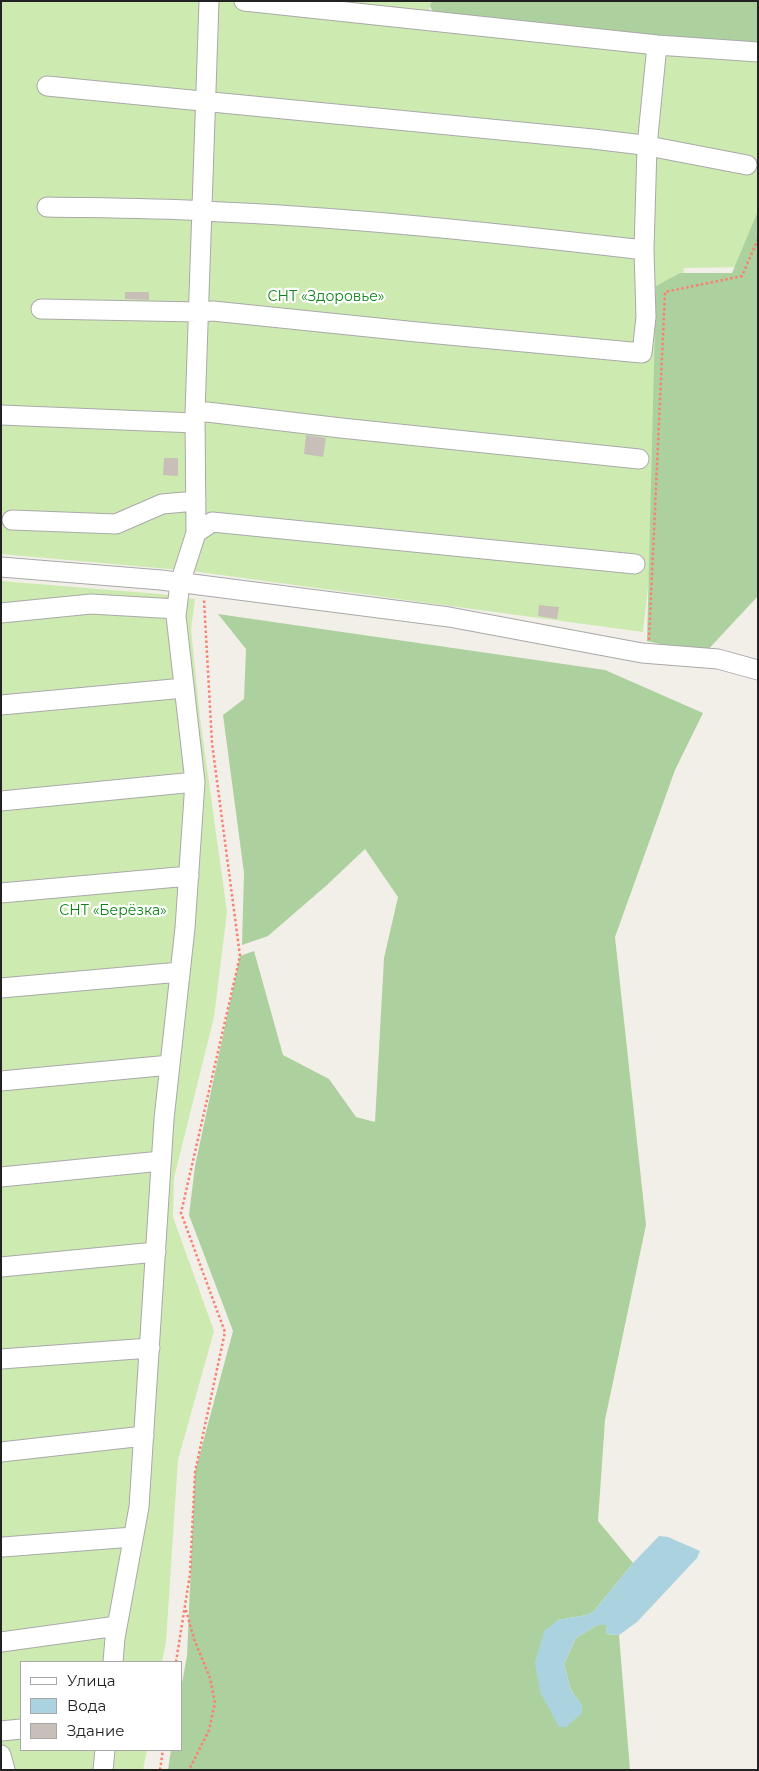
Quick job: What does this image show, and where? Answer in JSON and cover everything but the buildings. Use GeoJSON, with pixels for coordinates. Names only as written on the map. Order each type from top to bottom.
{"type":"FeatureCollection","features":[{"type":"Feature","properties":{"kind":"street"},"geometry":{"type":"LineString","coordinates":[[113,1661],[117,1626],[139,1507],[161,1161],[180,972],[195,782],[176,616],[180,583],[196,533],[195,418],[209,1]]}},
{"type":"Feature","properties":{"kind":"street"},"geometry":{"type":"LineString","coordinates":[[244,1],[657,45],[758,52]]}},
{"type":"Feature","properties":{"kind":"street"},"geometry":{"type":"LineString","coordinates":[[41,309],[213,311],[642,353],[646,317],[644,250],[647,146],[657,45]]}},
{"type":"Feature","properties":{"kind":"street"},"geometry":{"type":"LineString","coordinates":[[47,86],[205,103],[583,138],[647,146],[747,165]]}},
{"type":"Feature","properties":{"kind":"street"},"geometry":{"type":"LineString","coordinates":[[47,207],[202,210],[397,225],[644,250]]}},
{"type":"Feature","properties":{"kind":"street"},"geometry":{"type":"LineString","coordinates":[[1,415],[195,418],[207,412],[639,459]]}},
{"type":"Feature","properties":{"kind":"street"},"geometry":{"type":"LineString","coordinates":[[12,520],[116,524],[162,504],[196,501]]}},
{"type":"Feature","properties":{"kind":"street"},"geometry":{"type":"LineString","coordinates":[[196,533],[212,522],[635,564]]}},
{"type":"Feature","properties":{"kind":"street"},"geometry":{"type":"LineString","coordinates":[[1,567],[180,583],[449,617],[648,653],[718,658],[758,670]]}},
{"type":"Feature","properties":{"kind":"street"},"geometry":{"type":"LineString","coordinates":[[1,613],[91,604],[177,609]]}},
{"type":"Feature","properties":{"kind":"street"},"geometry":{"type":"LineString","coordinates":[[1,705],[184,688]]}},
{"type":"Feature","properties":{"kind":"street"},"geometry":{"type":"LineString","coordinates":[[1,801],[195,782]]}},
{"type":"Feature","properties":{"kind":"street"},"geometry":{"type":"LineString","coordinates":[[1,893],[188,876]]}},
{"type":"Feature","properties":{"kind":"street"},"geometry":{"type":"LineString","coordinates":[[1,988],[180,972]]}},
{"type":"Feature","properties":{"kind":"street"},"geometry":{"type":"LineString","coordinates":[[1,1082],[170,1065]]}},
{"type":"Feature","properties":{"kind":"street"},"geometry":{"type":"LineString","coordinates":[[1,1177],[161,1161]]}},
{"type":"Feature","properties":{"kind":"street"},"geometry":{"type":"LineString","coordinates":[[1,1267],[156,1252]]}},
{"type":"Feature","properties":{"kind":"street"},"geometry":{"type":"LineString","coordinates":[[1,1359],[150,1348]]}},
{"type":"Feature","properties":{"kind":"street"},"geometry":{"type":"LineString","coordinates":[[1,1452],[144,1436]]}},
{"type":"Feature","properties":{"kind":"street"},"geometry":{"type":"LineString","coordinates":[[3,1547],[134,1537]]}},
{"type":"Feature","properties":{"kind":"street"},"geometry":{"type":"LineString","coordinates":[[1,1642],[117,1626]]}},
{"type":"Feature","properties":{"kind":"street"},"geometry":{"type":"LineString","coordinates":[[1,1731],[20,1729]]}},
{"type":"Feature","properties":{"kind":"street"},"geometry":{"type":"LineString","coordinates":[[103,1770],[105,1751]]}},
{"type":"Feature","properties":{"kind":"street"},"geometry":{"type":"LineString","coordinates":[[1,1755],[5,1770]]}},
{"type":"Feature","properties":{"kind":"path"},"geometry":{"type":"LineString","coordinates":[[648,653],[665,292],[742,276],[758,240]]}},
{"type":"Feature","properties":{"kind":"path"},"geometry":{"type":"LineString","coordinates":[[176,1661],[190,1574],[195,1472],[225,1332],[181,1212],[240,956],[212,743],[204,586]]}},
{"type":"Feature","properties":{"kind":"path"},"geometry":{"type":"LineString","coordinates":[[187,1591],[187,1616],[210,1678],[215,1703],[209,1730],[189,1770]]}},
{"type":"Feature","properties":{"kind":"path"},"geometry":{"type":"LineString","coordinates":[[160,1770],[163,1751]]}},
{"type":"Feature","properties":{"kind":"green space","name":"СНТ «Здоровье»"},"geometry":{"type":"Polygon","coordinates":[[[1,1],[432,1],[426,17],[758,52],[758,224],[749,267],[684,268],[643,632],[191,571],[1,554],[1,1]]]}},
{"type":"Feature","properties":{"kind":"green space"},"geometry":{"type":"Polygon","coordinates":[[[432,1],[758,1],[758,46],[436,19],[430,6],[432,1]]]}},
{"type":"Feature","properties":{"kind":"green space"},"geometry":{"type":"Polygon","coordinates":[[[758,211],[758,596],[704,654],[647,641],[656,286],[680,273],[732,273],[758,211]]]}},
{"type":"Feature","properties":{"kind":"green space","name":"СНТ «Берёзка»"},"geometry":{"type":"Polygon","coordinates":[[[1,581],[160,594],[195,599],[191,629],[200,718],[227,912],[214,1017],[174,1178],[173,1217],[214,1331],[178,1460],[166,1642],[162,1661],[20,1661],[20,1751],[147,1751],[143,1770],[1,1770],[1,581]]]}},
{"type":"Feature","properties":{"kind":"green space"},"geometry":{"type":"Polygon","coordinates":[[[218,614],[605,670],[703,713],[675,770],[615,937],[646,1225],[605,1420],[598,1521],[633,1563],[594,1611],[587,1615],[558,1620],[535,1663],[582,1706],[571,1690],[564,1664],[576,1638],[597,1625],[607,1625],[606,1634],[619,1635],[630,1770],[168,1770],[171,1751],[182,1751],[182,1683],[187,1656],[195,1472],[233,1331],[189,1215],[195,1166],[240,956],[254,951],[283,1055],[329,1079],[356,1117],[375,1122],[384,958],[398,897],[365,849],[268,936],[242,945],[244,873],[223,715],[244,699],[246,649],[218,614]]]}},
{"type":"Feature","properties":{"kind":"water"},"geometry":{"type":"Polygon","coordinates":[[[659,1536],[668,1537],[700,1551],[697,1558],[637,1622],[619,1635],[606,1634],[607,1625],[597,1625],[576,1638],[564,1664],[571,1690],[582,1706],[582,1713],[566,1727],[559,1727],[540,1692],[535,1663],[544,1631],[558,1620],[587,1615],[594,1611],[633,1563],[659,1536]]]}}]}
